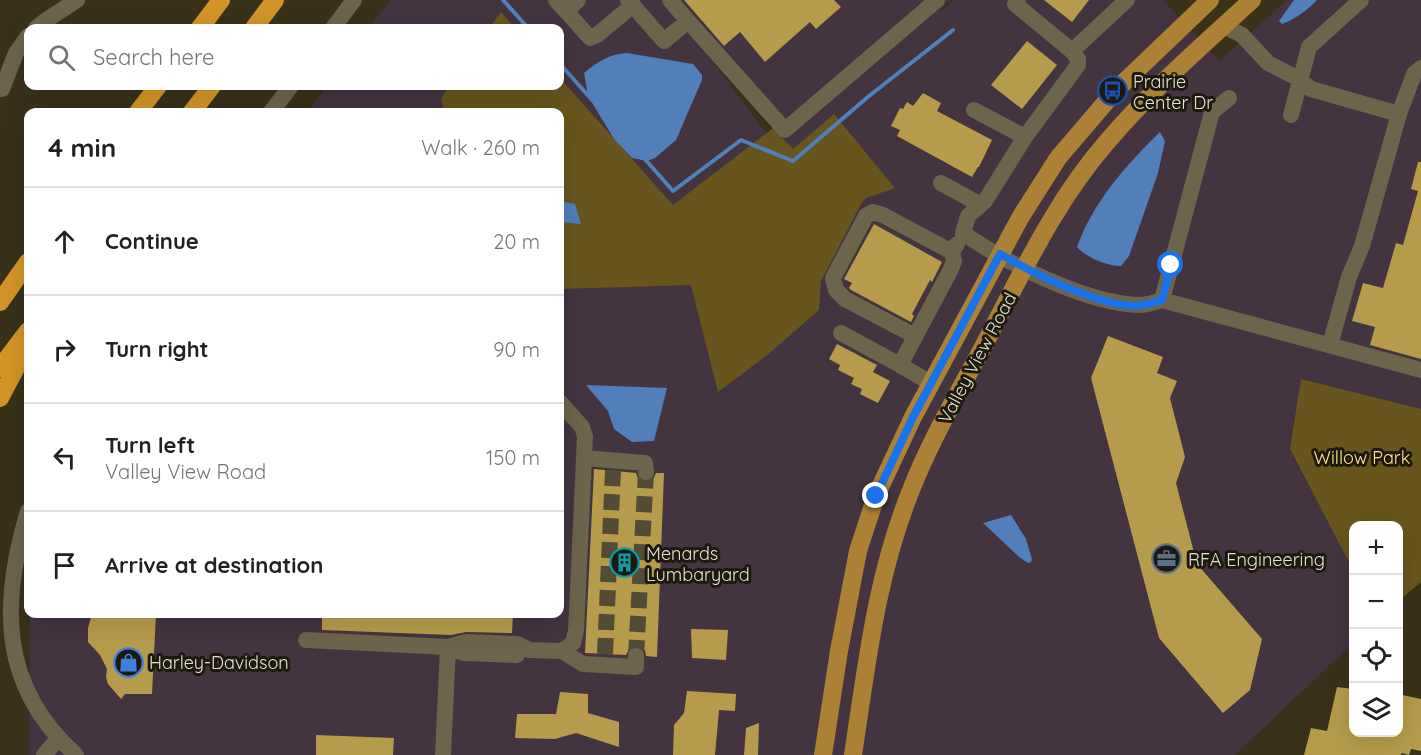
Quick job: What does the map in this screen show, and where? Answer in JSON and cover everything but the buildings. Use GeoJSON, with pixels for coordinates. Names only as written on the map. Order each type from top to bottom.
{"type":"FeatureCollection","features":[{"type":"Feature","properties":{"kind":"highway"},"geometry":{"type":"LineString","coordinates":[[203,24],[221,0]]}},
{"type":"Feature","properties":{"kind":"highway"},"geometry":{"type":"LineString","coordinates":[[257,24],[275,0]]}},
{"type":"Feature","properties":{"kind":"highway"},"geometry":{"type":"LineString","coordinates":[[141,108],[155,90]]}},
{"type":"Feature","properties":{"kind":"highway"},"geometry":{"type":"LineString","coordinates":[[195,108],[209,90]]}},
{"type":"Feature","properties":{"kind":"highway"},"geometry":{"type":"LineString","coordinates":[[0,279],[24,254]]}},
{"type":"Feature","properties":{"kind":"highway"},"geometry":{"type":"LineString","coordinates":[[0,302],[24,268]]}},
{"type":"Feature","properties":{"kind":"highway"},"geometry":{"type":"LineString","coordinates":[[0,368],[24,336]]}},
{"type":"Feature","properties":{"kind":"highway"},"geometry":{"type":"LineString","coordinates":[[0,398],[24,353]]}},
{"type":"Feature","properties":{"kind":"main road"},"geometry":{"type":"LineString","coordinates":[[1205,2],[1224,26]]}},
{"type":"Feature","properties":{"kind":"main road","name":"Valley View Road"},"geometry":{"type":"LineString","coordinates":[[823,755],[858,551],[876,496],[931,383],[1041,182],[1076,135],[1117,89],[1205,2]]}},
{"type":"Feature","properties":{"kind":"main road","name":"Valley View Road"},"geometry":{"type":"LineString","coordinates":[[853,755],[871,630],[893,540],[911,488],[935,439],[1024,268],[1069,193],[1105,144],[1166,80],[1224,26],[1241,4]]}},
{"type":"Feature","properties":{"kind":"street"},"geometry":{"type":"LineString","coordinates":[[41,24],[77,0]]}},
{"type":"Feature","properties":{"kind":"street"},"geometry":{"type":"LineString","coordinates":[[336,24],[354,0]]}},
{"type":"Feature","properties":{"kind":"street"},"geometry":{"type":"LineString","coordinates":[[670,0],[785,130],[937,0]]}},
{"type":"Feature","properties":{"kind":"street"},"geometry":{"type":"LineString","coordinates":[[1072,51],[1126,0]]}},
{"type":"Feature","properties":{"kind":"street"},"geometry":{"type":"LineString","coordinates":[[1291,115],[1309,47],[1361,0]]}},
{"type":"Feature","properties":{"kind":"street"},"geometry":{"type":"LineString","coordinates":[[567,4],[590,38],[597,35],[630,2],[664,41],[688,21]]}},
{"type":"Feature","properties":{"kind":"street"},"geometry":{"type":"LineString","coordinates":[[900,365],[951,269],[954,261],[952,252],[963,233],[968,216],[985,201],[1025,137],[1076,69],[1078,59],[1072,51],[1021,2]]}},
{"type":"Feature","properties":{"kind":"street"},"geometry":{"type":"LineString","coordinates":[[1241,4],[1242,35]]}},
{"type":"Feature","properties":{"kind":"street"},"geometry":{"type":"LineString","coordinates":[[1224,26],[1242,35],[1268,63],[1299,79],[1311,89],[1399,114]]}},
{"type":"Feature","properties":{"kind":"street"},"geometry":{"type":"LineString","coordinates":[[2,89],[16,53],[24,42]]}},
{"type":"Feature","properties":{"kind":"street"},"geometry":{"type":"LineString","coordinates":[[1330,345],[1349,278],[1362,246],[1399,114],[1414,74],[1421,68]]}},
{"type":"Feature","properties":{"kind":"street"},"geometry":{"type":"LineString","coordinates":[[274,108],[288,90]]}},
{"type":"Feature","properties":{"kind":"street"},"geometry":{"type":"LineString","coordinates":[[1162,300],[1212,112],[1229,98]]}},
{"type":"Feature","properties":{"kind":"street"},"geometry":{"type":"LineString","coordinates":[[974,110],[1025,137]]}},
{"type":"Feature","properties":{"kind":"street"},"geometry":{"type":"LineString","coordinates":[[941,183],[981,205]]}},
{"type":"Feature","properties":{"kind":"street"},"geometry":{"type":"LineString","coordinates":[[915,336],[846,299],[836,290],[833,278],[866,216],[873,212],[883,214],[952,252]]}},
{"type":"Feature","properties":{"kind":"street"},"geometry":{"type":"LineString","coordinates":[[963,233],[1024,268],[1069,288],[1102,299],[1143,305],[1162,300],[1421,370]]}},
{"type":"Feature","properties":{"kind":"street"},"geometry":{"type":"LineString","coordinates":[[841,333],[931,383]]}},
{"type":"Feature","properties":{"kind":"street"},"geometry":{"type":"LineString","coordinates":[[562,651],[573,643],[576,631],[584,458],[583,430],[564,407]]}},
{"type":"Feature","properties":{"kind":"street"},"geometry":{"type":"LineString","coordinates":[[584,458],[613,465],[645,464],[646,472]]}},
{"type":"Feature","properties":{"kind":"street"},"geometry":{"type":"LineString","coordinates":[[24,524],[16,549],[7,600],[7,631],[12,664],[21,689],[36,713],[57,740],[75,755]]}},
{"type":"Feature","properties":{"kind":"street"},"geometry":{"type":"LineString","coordinates":[[306,640],[448,647],[464,653],[517,656],[530,650],[562,651],[583,664],[604,660],[636,667],[636,656]]}},
{"type":"Feature","properties":{"kind":"street"},"geometry":{"type":"LineString","coordinates":[[443,755],[448,647]]}},
{"type":"Feature","properties":{"kind":"street"},"geometry":{"type":"LineString","coordinates":[[44,755],[57,740]]}},
{"type":"Feature","properties":{"kind":"shaded area"},"geometry":{"type":"Polygon","coordinates":[[[390,0],[951,0],[941,9],[942,11],[954,0],[1163,0],[1219,61],[1287,0],[1421,0],[1421,410],[1301,380],[1292,454],[1349,560],[1349,647],[1235,755],[29,755],[30,618],[564,618],[564,108],[311,108],[324,90],[564,90],[564,24],[372,24],[390,0]],[[702,47],[784,157],[793,150],[702,47]]]}},
{"type":"Feature","properties":{"kind":"green space"},"geometry":{"type":"Polygon","coordinates":[[[501,12],[512,24],[492,24],[501,12]]]}},
{"type":"Feature","properties":{"kind":"green space"},"geometry":{"type":"Polygon","coordinates":[[[564,82],[673,205],[773,128],[793,149],[834,114],[895,188],[866,198],[861,204],[821,281],[819,310],[766,356],[718,392],[691,285],[564,289],[564,108],[443,108],[441,98],[447,90],[564,90],[564,82]]]}},
{"type":"Feature","properties":{"kind":"green space","name":"Willow Park"},"geometry":{"type":"Polygon","coordinates":[[[1301,379],[1421,409],[1421,582],[1403,598],[1403,521],[1349,521],[1349,562],[1290,449],[1301,379]]]}},
{"type":"Feature","properties":{"kind":"water"},"geometry":{"type":"Polygon","coordinates":[[[1294,0],[1317,0],[1301,14],[1282,24],[1279,21],[1294,0]]]}},
{"type":"Feature","properties":{"kind":"water"},"geometry":{"type":"Polygon","coordinates":[[[627,53],[693,64],[702,75],[702,80],[676,140],[655,158],[647,161],[632,158],[614,139],[588,96],[584,73],[604,59],[627,53]]]}},
{"type":"Feature","properties":{"kind":"water"},"geometry":{"type":"Polygon","coordinates":[[[1160,132],[1165,141],[1158,173],[1129,256],[1121,266],[1110,265],[1092,258],[1077,247],[1092,215],[1123,171],[1160,132]]]}},
{"type":"Feature","properties":{"kind":"water"},"geometry":{"type":"Polygon","coordinates":[[[564,202],[575,204],[581,224],[564,222],[564,202]]]}},
{"type":"Feature","properties":{"kind":"water"},"geometry":{"type":"Polygon","coordinates":[[[586,385],[667,388],[654,441],[632,442],[614,429],[608,411],[586,385]]]}},
{"type":"Feature","properties":{"kind":"water"},"geometry":{"type":"Polygon","coordinates":[[[1011,515],[1026,539],[1031,562],[1028,563],[1019,557],[983,523],[1011,515]]]}},
{"type":"Feature","properties":{"kind":"waterway"},"geometry":{"type":"LineString","coordinates":[[503,0],[524,24]]}},
{"type":"Feature","properties":{"kind":"waterway"},"geometry":{"type":"LineString","coordinates":[[644,158],[673,191],[741,140],[793,161],[869,96],[953,30]]}},
{"type":"Feature","properties":{"kind":"waterway"},"geometry":{"type":"LineString","coordinates":[[564,68],[593,101]]}},
{"type":"Feature","properties":{"kind":"tunnel"},"geometry":{"type":"LineString","coordinates":[[605,654],[613,470]]}},
{"type":"Feature","properties":{"kind":"tunnel"},"geometry":{"type":"LineString","coordinates":[[636,656],[646,472]]}},
{"type":"Feature","properties":{"kind":"place","name":"Prairie Center Dr"},"geometry":{"type":"Point","coordinates":[1112,91]}},
{"type":"Feature","properties":{"kind":"place","name":"RFA Engineering"},"geometry":{"type":"Point","coordinates":[1167,559]}},
{"type":"Feature","properties":{"kind":"place","name":"Menards Lumbaryard"},"geometry":{"type":"Point","coordinates":[625,563]}},
{"type":"Feature","properties":{"kind":"place","name":"Harley-Davidson"},"geometry":{"type":"Point","coordinates":[128,662]}},
{"type":"Feature","properties":{"kind":"route"},"geometry":{"type":"LineString","coordinates":[[876,496],[913,417],[1000,254],[1024,268],[1069,288],[1124,304],[1143,305],[1162,300],[1171,265]]}}]}
